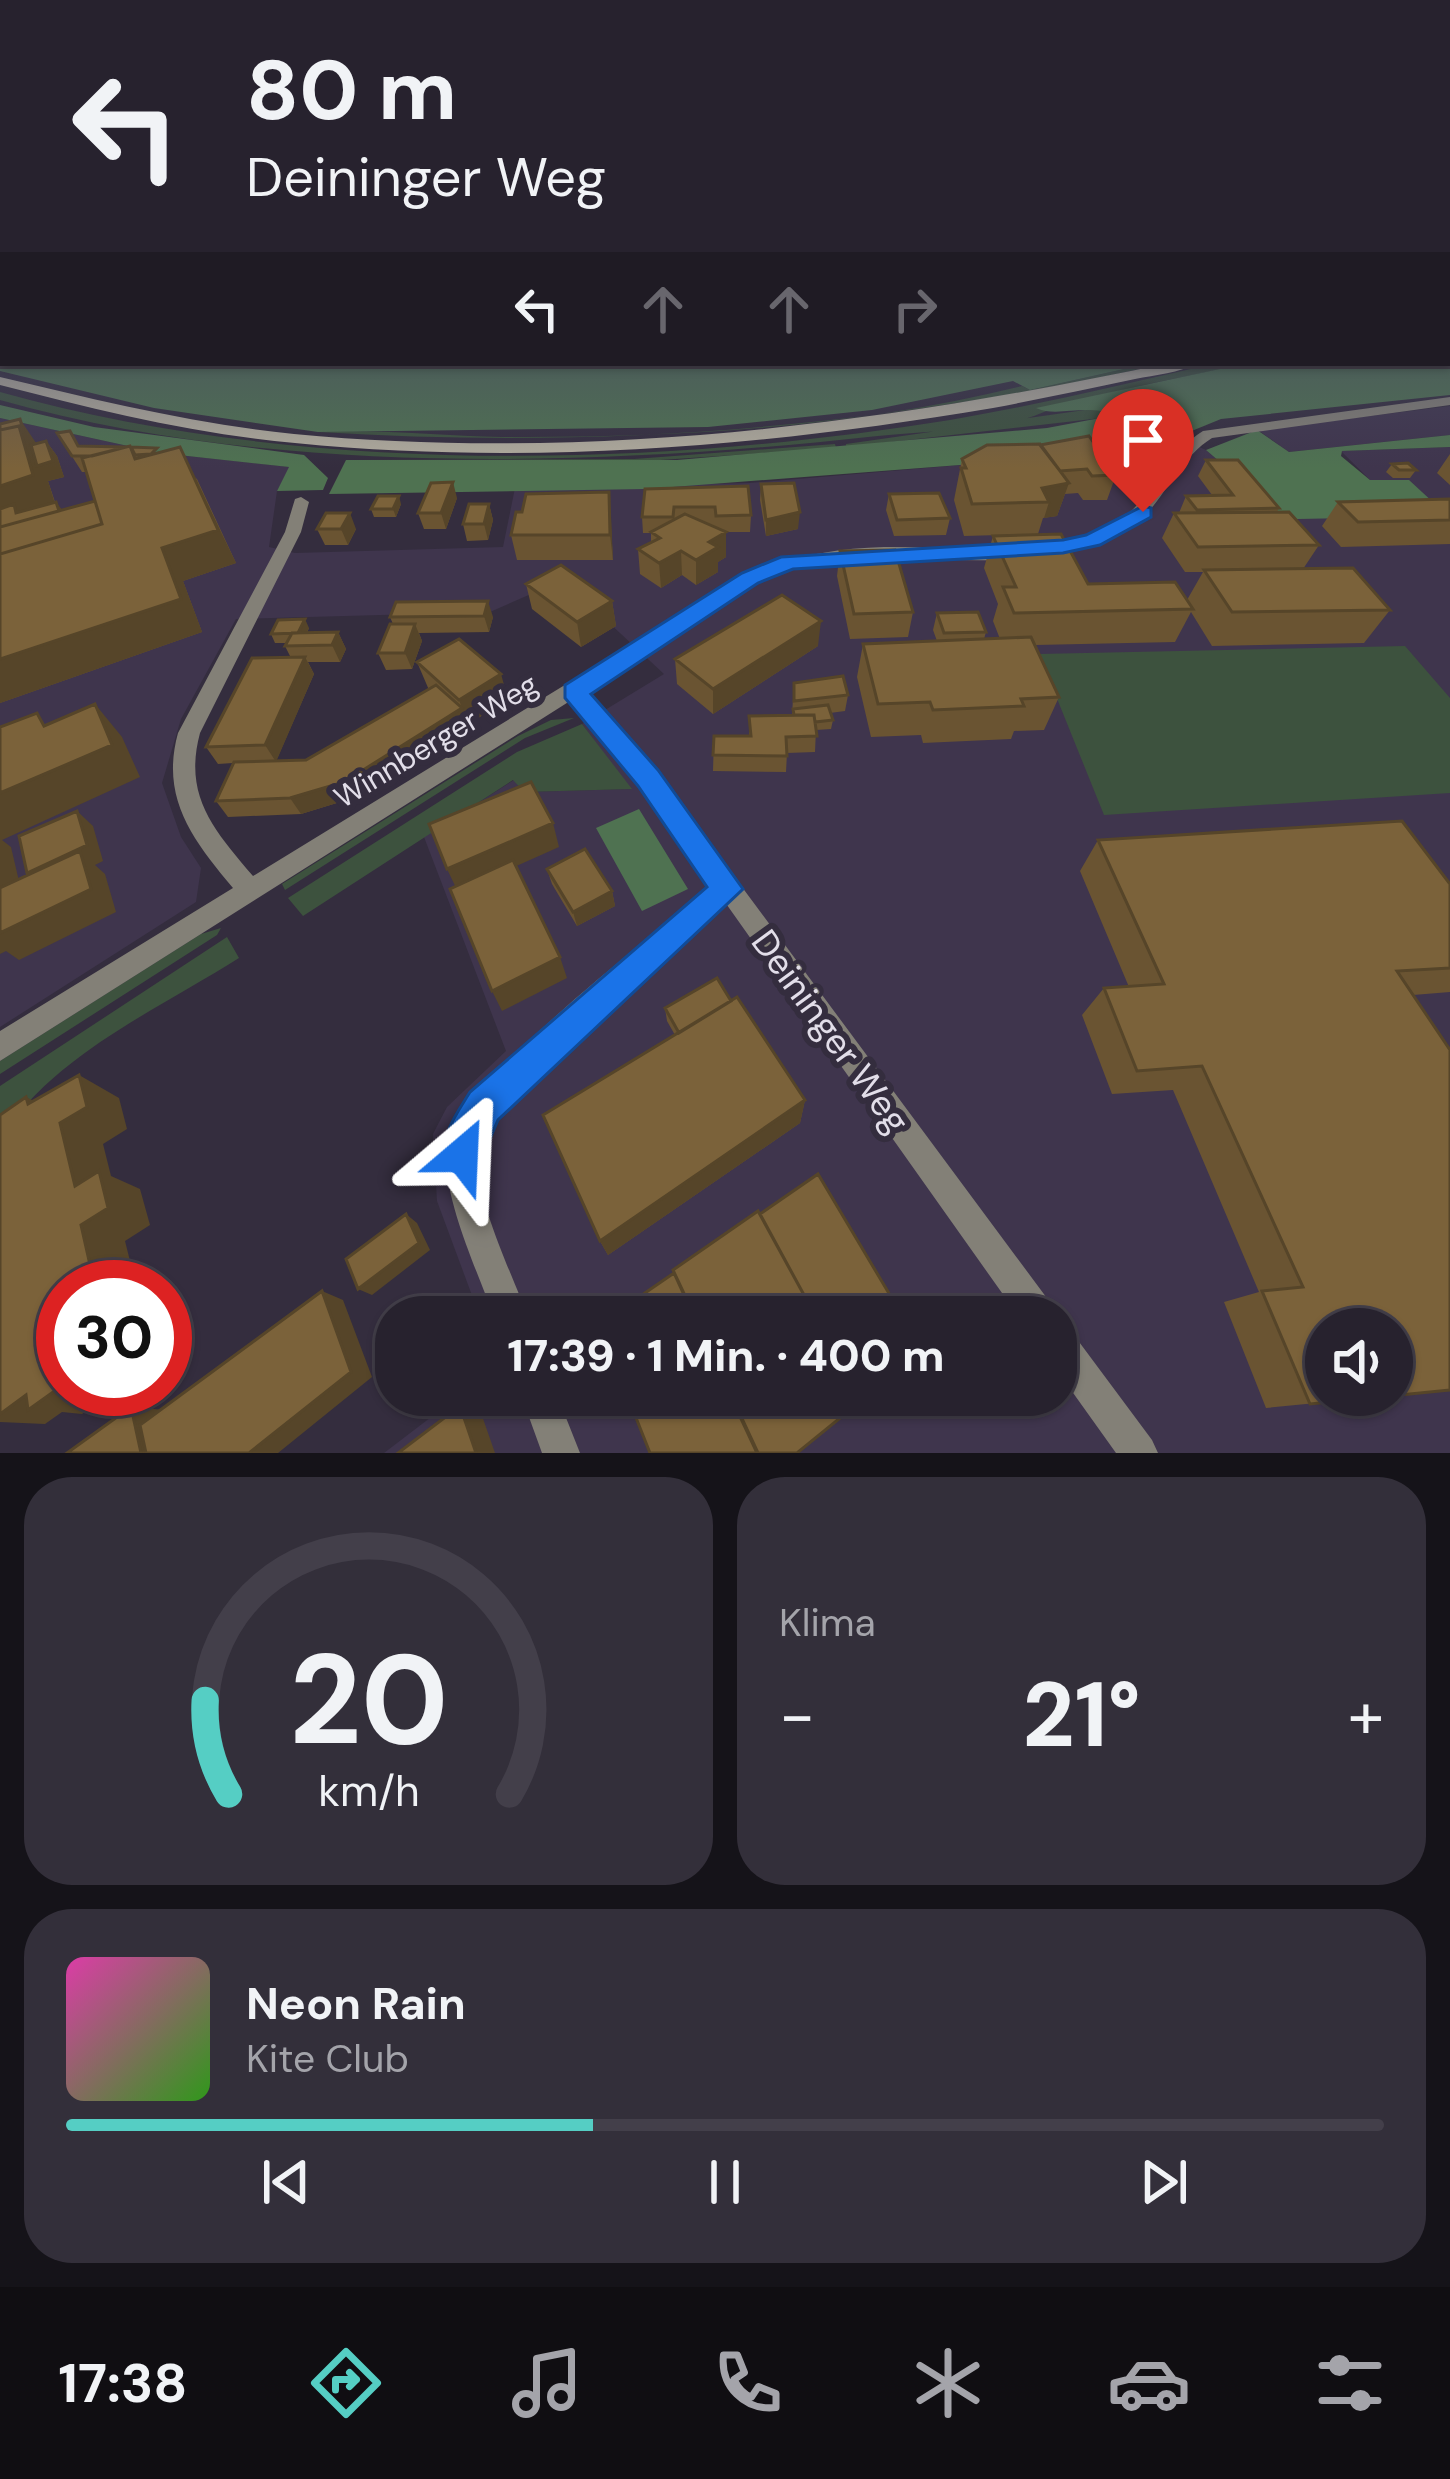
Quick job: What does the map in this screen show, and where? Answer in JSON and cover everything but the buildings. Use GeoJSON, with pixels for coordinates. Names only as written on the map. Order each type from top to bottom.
{"type":"FeatureCollection","features":[{"type":"Feature","properties":{"kind":"main road"},"geometry":{"type":"LineString","coordinates":[[0,381],[122,412],[293,436],[586,446],[870,426],[1022,400],[1175,366]]}},
{"type":"Feature","properties":{"kind":"street","name":"Winnberger Weg"},"geometry":{"type":"LineString","coordinates":[[0,1047],[750,578],[789,562],[1036,549],[1092,540],[1143,512],[1158,497],[1178,454],[1208,434],[1450,400]]}},
{"type":"Feature","properties":{"kind":"street"},"geometry":{"type":"LineString","coordinates":[[250,890],[201,827],[179,765],[189,733],[285,548],[301,502]]}},
{"type":"Feature","properties":{"kind":"street","name":"Deininger Weg"},"geometry":{"type":"LineString","coordinates":[[574,692],[648,778],[1025,1296]]}},
{"type":"Feature","properties":{"kind":"street"},"geometry":{"type":"LineString","coordinates":[[504,1296],[466,1183],[462,1155],[467,1133],[510,1081],[727,889]]}},
{"type":"Feature","properties":{"kind":"street"},"geometry":{"type":"LineString","coordinates":[[1077,1368],[1139,1453]]}},
{"type":"Feature","properties":{"kind":"street"},"geometry":{"type":"LineString","coordinates":[[547,1416],[561,1453]]}},
{"type":"Feature","properties":{"kind":"shaded area"},"geometry":{"type":"Polygon","coordinates":[[[1450,406],[1450,435],[1289,452],[1258,430],[1450,406]]]}},
{"type":"Feature","properties":{"kind":"shaded area"},"geometry":{"type":"Polygon","coordinates":[[[0,418],[160,453],[290,467],[277,491],[269,547],[295,553],[503,547],[515,488],[749,483],[973,464],[1177,437],[1206,450],[1234,474],[1276,525],[1409,481],[1370,480],[1341,451],[1450,447],[1450,1453],[384,1453],[432,1416],[1077,1416],[1077,1296],[472,1296],[437,1201],[433,1134],[447,1107],[506,1051],[424,837],[514,780],[524,792],[630,789],[582,724],[664,674],[563,580],[490,612],[236,619],[181,719],[162,783],[181,837],[201,868],[196,902],[0,1027],[0,418]]]}},
{"type":"Feature","properties":{"kind":"green space"},"geometry":{"type":"Polygon","coordinates":[[[0,366],[1138,366],[1030,390],[1013,381],[872,410],[708,427],[318,432],[154,408],[0,371],[0,366]]]}},
{"type":"Feature","properties":{"kind":"green space"},"geometry":{"type":"Polygon","coordinates":[[[1153,366],[1062,385],[894,412],[1153,366]]]}},
{"type":"Feature","properties":{"kind":"green space"},"geometry":{"type":"Polygon","coordinates":[[[1204,366],[1234,366],[980,427],[654,455],[543,459],[319,453],[210,442],[103,425],[0,400],[0,392],[114,419],[231,438],[473,455],[716,448],[950,420],[1204,366]]]}},
{"type":"Feature","properties":{"kind":"green space"},"geometry":{"type":"Polygon","coordinates":[[[1234,366],[1450,366],[1450,395],[1221,419],[1177,437],[973,464],[646,489],[329,494],[346,460],[677,460],[1047,428],[1116,415],[1036,408],[1234,366]]]}},
{"type":"Feature","properties":{"kind":"green space"},"geometry":{"type":"Polygon","coordinates":[[[0,405],[94,427],[304,455],[328,478],[323,490],[277,491],[289,467],[160,453],[0,418],[0,405]]]}},
{"type":"Feature","properties":{"kind":"green space"},"geometry":{"type":"Polygon","coordinates":[[[1099,408],[1119,416],[846,447],[846,444],[1099,408]]]}},
{"type":"Feature","properties":{"kind":"green space"},"geometry":{"type":"Polygon","coordinates":[[[850,418],[764,428],[653,434],[850,418]]]}},
{"type":"Feature","properties":{"kind":"green space"},"geometry":{"type":"Polygon","coordinates":[[[1257,430],[1289,452],[1450,435],[1450,447],[1342,451],[1341,456],[1370,480],[1409,480],[1448,516],[1298,519],[1276,525],[1234,474],[1206,450],[1257,430]]]}},
{"type":"Feature","properties":{"kind":"green space"},"geometry":{"type":"Polygon","coordinates":[[[319,432],[502,437],[583,436],[533,438],[426,437],[319,432]]]}},
{"type":"Feature","properties":{"kind":"green space"},"geometry":{"type":"Polygon","coordinates":[[[835,444],[836,448],[631,462],[346,460],[634,459],[835,444]]]}},
{"type":"Feature","properties":{"kind":"green space"},"geometry":{"type":"Polygon","coordinates":[[[1405,646],[1450,698],[1450,793],[1104,815],[1039,654],[1405,646]]]}},
{"type":"Feature","properties":{"kind":"green space"},"geometry":{"type":"Polygon","coordinates":[[[574,718],[525,738],[285,890],[282,884],[518,736],[551,720],[574,718]]]}},
{"type":"Feature","properties":{"kind":"green space"},"geometry":{"type":"Polygon","coordinates":[[[582,724],[632,789],[524,792],[513,780],[303,916],[288,898],[517,752],[582,724]]]}},
{"type":"Feature","properties":{"kind":"green space"},"geometry":{"type":"Polygon","coordinates":[[[639,809],[688,889],[642,911],[596,828],[639,809]]]}},
{"type":"Feature","properties":{"kind":"green space"},"geometry":{"type":"Polygon","coordinates":[[[221,928],[217,935],[0,1074],[0,1061],[201,934],[221,928]]]}},
{"type":"Feature","properties":{"kind":"green space"},"geometry":{"type":"Polygon","coordinates":[[[227,937],[239,958],[77,1059],[22,1109],[0,1139],[0,1086],[227,937]]]}},
{"type":"Feature","properties":{"kind":"route"},"geometry":{"type":"LineString","coordinates":[[462,1155],[467,1133],[484,1106],[727,889],[648,778],[574,692],[750,578],[789,562],[1063,546],[1092,540],[1143,512]]}}]}
